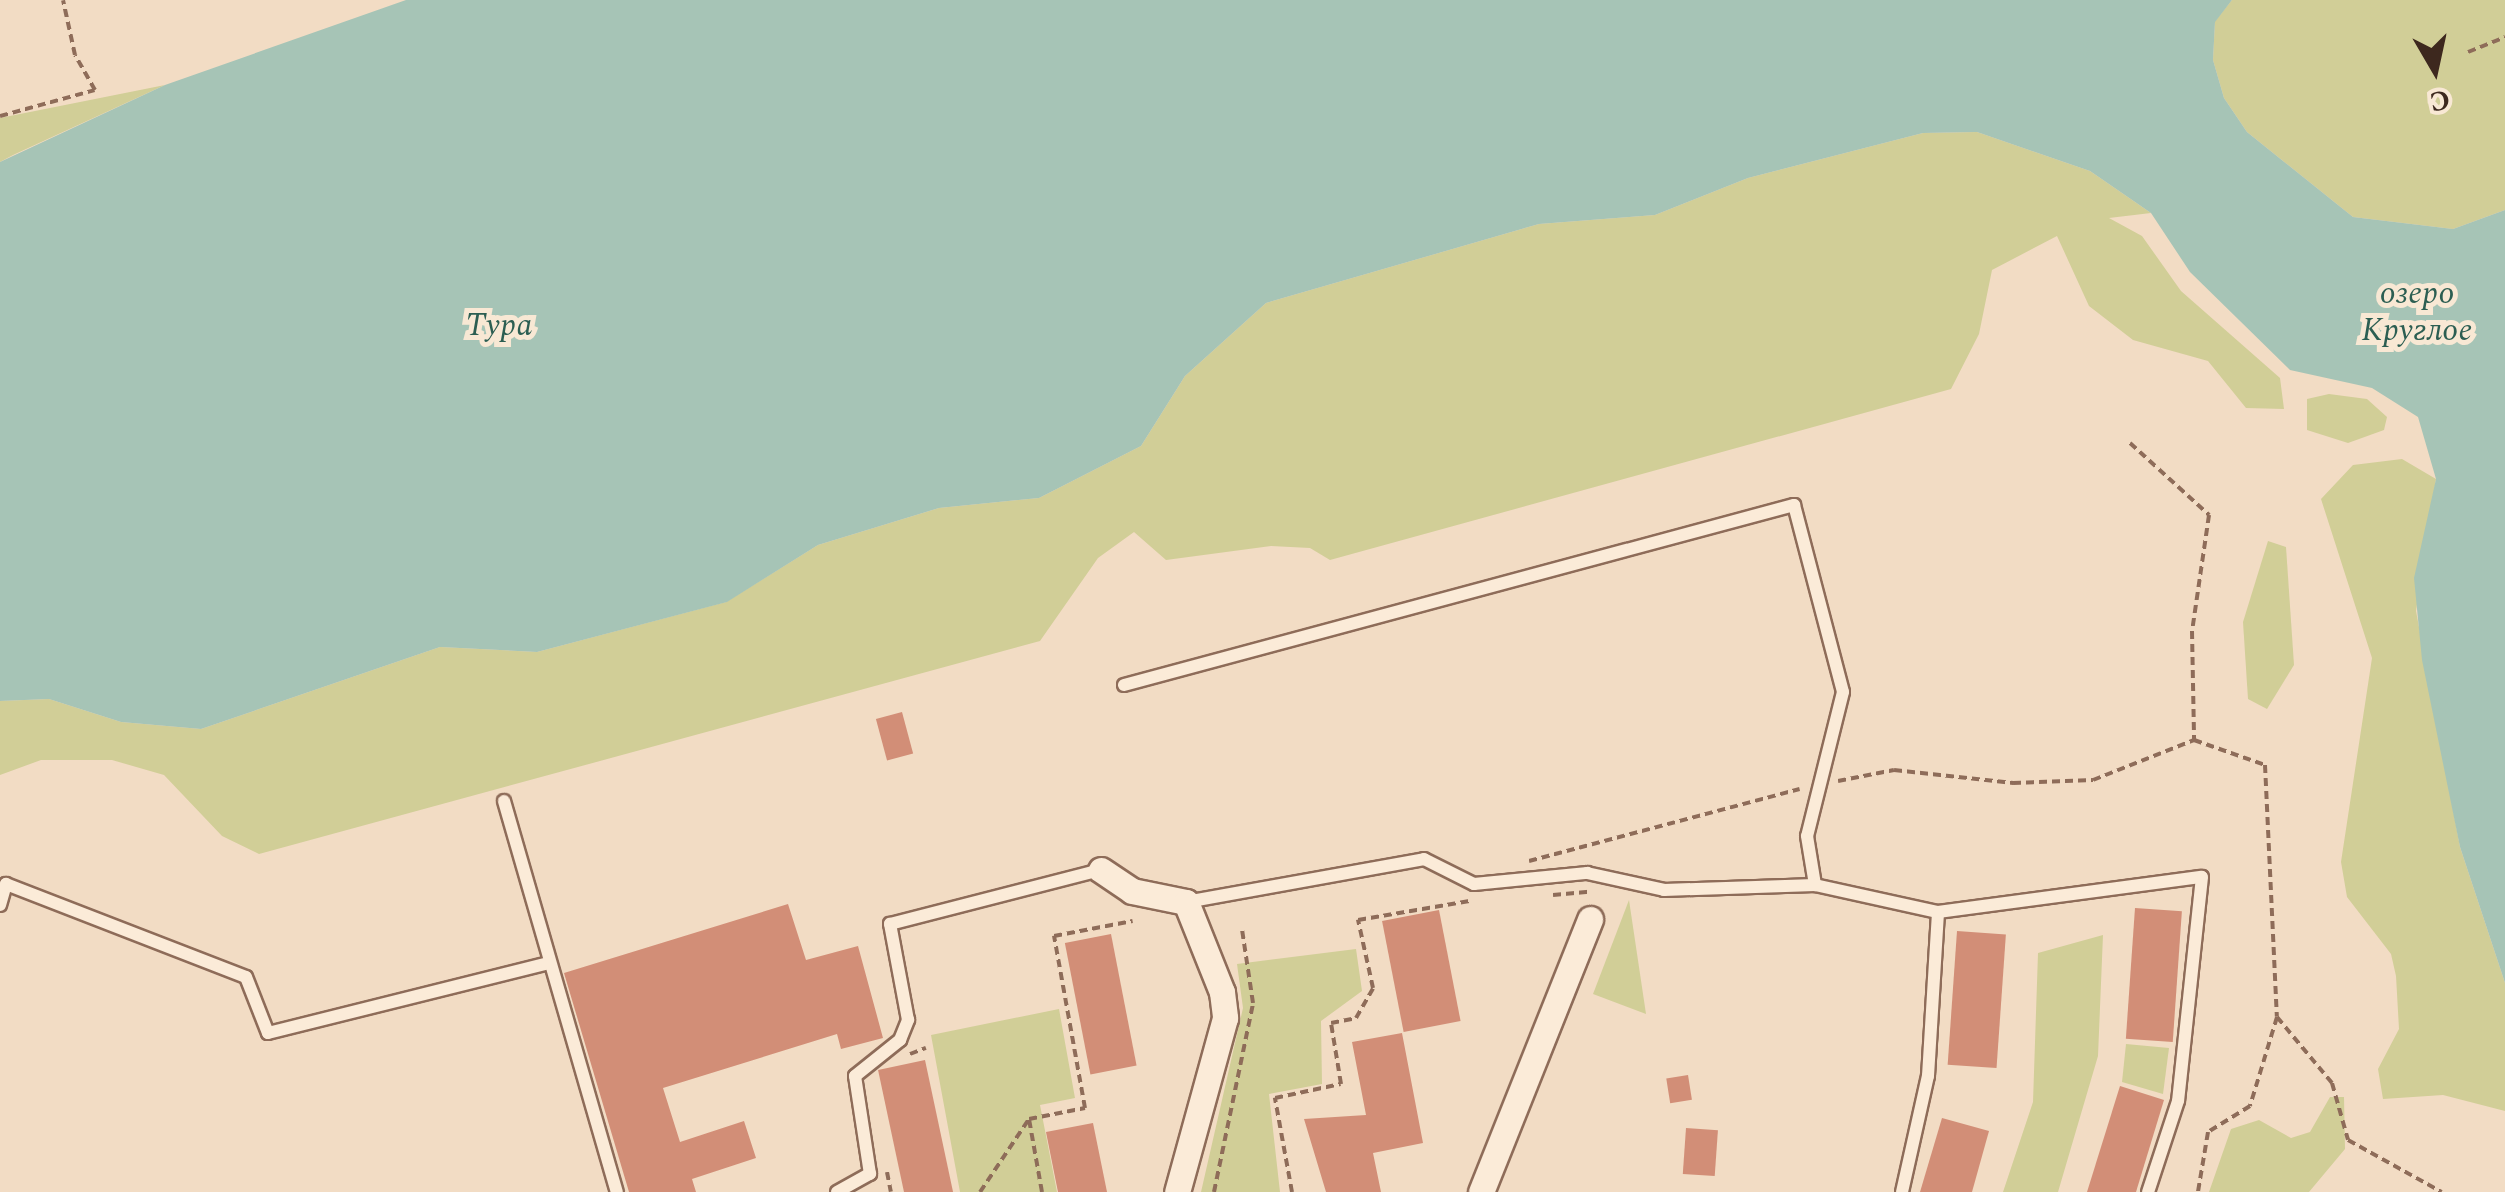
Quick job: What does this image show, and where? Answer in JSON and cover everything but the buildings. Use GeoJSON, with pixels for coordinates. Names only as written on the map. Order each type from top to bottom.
{"type":"FeatureCollection","features":[{"type":"Feature","properties":{"kind":"street"},"geometry":{"type":"LineString","coordinates":[[1100,870],[1132,891],[1186,902],[1225,1018],[1176,1192]]}},
{"type":"Feature","properties":{"kind":"street"},"geometry":{"type":"LineString","coordinates":[[1481,1192],[1590,919]]}},
{"type":"Feature","properties":{"kind":"lane"},"geometry":{"type":"LineString","coordinates":[[1124,684],[1794,505],[1843,692],[1807,836],[1815,885]]}},
{"type":"Feature","properties":{"kind":"lane"},"geometry":{"type":"LineString","coordinates":[[504,801],[617,1192]]}},
{"type":"Feature","properties":{"kind":"lane"},"geometry":{"type":"LineString","coordinates":[[1186,902],[1424,858],[1474,884],[1587,873],[1664,890],[1815,885],[1938,912],[2202,877],[2178,1101],[2148,1192]]}},
{"type":"Feature","properties":{"kind":"lane"},"geometry":{"type":"LineString","coordinates":[[837,1192],[870,1174],[854,1076],[900,1040],[908,1020],[890,924],[1100,870]]}},
{"type":"Feature","properties":{"kind":"lane"},"geometry":{"type":"LineString","coordinates":[[0,905],[6,884],[246,977],[268,1033],[549,963]]}},
{"type":"Feature","properties":{"kind":"lane"},"geometry":{"type":"LineString","coordinates":[[1902,1192],[1928,1076],[1938,912]]}},
{"type":"Feature","properties":{"kind":"path"},"geometry":{"type":"LineString","coordinates":[[0,116],[95,90],[75,56],[63,0]]}},
{"type":"Feature","properties":{"kind":"path"},"geometry":{"type":"LineString","coordinates":[[2468,52],[2505,38]]}},
{"type":"Feature","properties":{"kind":"path"},"geometry":{"type":"LineString","coordinates":[[2130,443],[2209,516],[2192,631],[2194,740]]}},
{"type":"Feature","properties":{"kind":"path"},"geometry":{"type":"LineString","coordinates":[[1512,865],[1817,785],[1894,770],[2012,783],[2093,780],[2194,740],[2265,765],[2277,1017],[2250,1106],[2208,1132],[2198,1192]]}},
{"type":"Feature","properties":{"kind":"path"},"geometry":{"type":"LineString","coordinates":[[1542,896],[1599,891]]}},
{"type":"Feature","properties":{"kind":"path"},"geometry":{"type":"LineString","coordinates":[[1292,1192],[1275,1098],[1342,1084],[1331,1024],[1356,1018],[1374,988],[1358,920],[1486,900]]}},
{"type":"Feature","properties":{"kind":"path"},"geometry":{"type":"LineString","coordinates":[[980,1192],[1028,1118],[1085,1108],[1054,936],[1134,920]]}},
{"type":"Feature","properties":{"kind":"path"},"geometry":{"type":"LineString","coordinates":[[2277,1017],[2332,1083],[2348,1140],[2442,1192]]}},
{"type":"Feature","properties":{"kind":"path"},"geometry":{"type":"LineString","coordinates":[[897,1059],[926,1048]]}},
{"type":"Feature","properties":{"kind":"path"},"geometry":{"type":"LineString","coordinates":[[1028,1118],[1042,1192]]}},
{"type":"Feature","properties":{"kind":"path"},"geometry":{"type":"LineString","coordinates":[[884,1157],[891,1192]]}},
{"type":"Feature","properties":{"kind":"shaded area"},"geometry":{"type":"Polygon","coordinates":[[[2232,0],[2505,0],[2505,210],[2453,229],[2353,217],[2247,132],[2224,98],[2213,60],[2215,21],[2232,0]]]}},
{"type":"Feature","properties":{"kind":"shaded area"},"geometry":{"type":"Polygon","coordinates":[[[165,85],[13,155],[0,162],[0,118],[165,85]]]}},
{"type":"Feature","properties":{"kind":"shaded area"},"geometry":{"type":"Polygon","coordinates":[[[1977,132],[2090,171],[2151,213],[2109,218],[2142,236],[2181,291],[2280,378],[2284,409],[2246,408],[2208,361],[2133,340],[2089,306],[2057,236],[1992,270],[1979,334],[1951,389],[1330,560],[1310,548],[1271,546],[1166,560],[1134,532],[1098,558],[1040,641],[259,854],[222,836],[164,775],[112,760],[41,760],[0,775],[0,701],[49,699],[121,722],[201,729],[440,647],[537,652],[726,602],[818,545],[939,508],[1039,498],[1141,446],[1185,376],[1266,303],[1539,224],[1655,215],[1748,178],[1923,133],[1977,132]]]}},
{"type":"Feature","properties":{"kind":"shaded area"},"geometry":{"type":"Polygon","coordinates":[[[2329,394],[2367,399],[2387,417],[2384,430],[2348,443],[2307,430],[2307,399],[2329,394]]]}},
{"type":"Feature","properties":{"kind":"shaded area"},"geometry":{"type":"Polygon","coordinates":[[[2402,459],[2436,479],[2416,611],[2460,847],[2505,983],[2505,1111],[2443,1095],[2383,1099],[2378,1069],[2399,1029],[2396,976],[2391,954],[2347,897],[2341,862],[2372,658],[2321,499],[2353,465],[2402,459]]]}},
{"type":"Feature","properties":{"kind":"shaded area"},"geometry":{"type":"Polygon","coordinates":[[[2268,541],[2286,547],[2294,665],[2267,709],[2248,699],[2243,622],[2268,541]]]}},
{"type":"Feature","properties":{"kind":"shaded area"},"geometry":{"type":"Polygon","coordinates":[[[1629,900],[1646,1014],[1593,994],[1629,900]]]}},
{"type":"Feature","properties":{"kind":"shaded area"},"geometry":{"type":"Polygon","coordinates":[[[2103,935],[2098,1056],[2058,1192],[2003,1192],[2033,1102],[2038,953],[2103,935]]]}},
{"type":"Feature","properties":{"kind":"shaded area"},"geometry":{"type":"Polygon","coordinates":[[[1356,949],[1362,991],[1321,1021],[1322,1084],[1269,1094],[1280,1192],[1201,1192],[1243,1008],[1237,964],[1356,949]]]}},
{"type":"Feature","properties":{"kind":"shaded area"},"geometry":{"type":"Polygon","coordinates":[[[1059,1009],[1075,1098],[1040,1105],[1057,1192],[960,1192],[931,1035],[1059,1009]]]}},
{"type":"Feature","properties":{"kind":"shaded area"},"geometry":{"type":"Polygon","coordinates":[[[2126,1044],[2169,1048],[2163,1094],[2122,1082],[2126,1044]]]}},
{"type":"Feature","properties":{"kind":"shaded area"},"geometry":{"type":"Polygon","coordinates":[[[2330,1097],[2344,1097],[2345,1149],[2309,1192],[2209,1192],[2231,1129],[2259,1120],[2291,1138],[2310,1132],[2330,1097]]]}},
{"type":"Feature","properties":{"kind":"water","name":"Тура"},"geometry":{"type":"Polygon","coordinates":[[[406,0],[2232,0],[2215,22],[2213,60],[2224,98],[2247,132],[2353,217],[2453,229],[2505,210],[2505,983],[2460,847],[2422,660],[2414,578],[2436,479],[2418,417],[2372,388],[2290,370],[2190,272],[2151,213],[2090,171],[1977,132],[1923,133],[1748,178],[1655,215],[1539,224],[1266,303],[1185,376],[1141,446],[1039,498],[939,508],[818,545],[727,602],[537,652],[440,647],[201,729],[121,722],[49,699],[0,701],[0,162],[165,85],[406,0]]]}},
{"type":"Feature","properties":{"kind":"water label","name":"озеро Круглое"},"geometry":{"type":"Point","coordinates":[2417,314]}}]}
